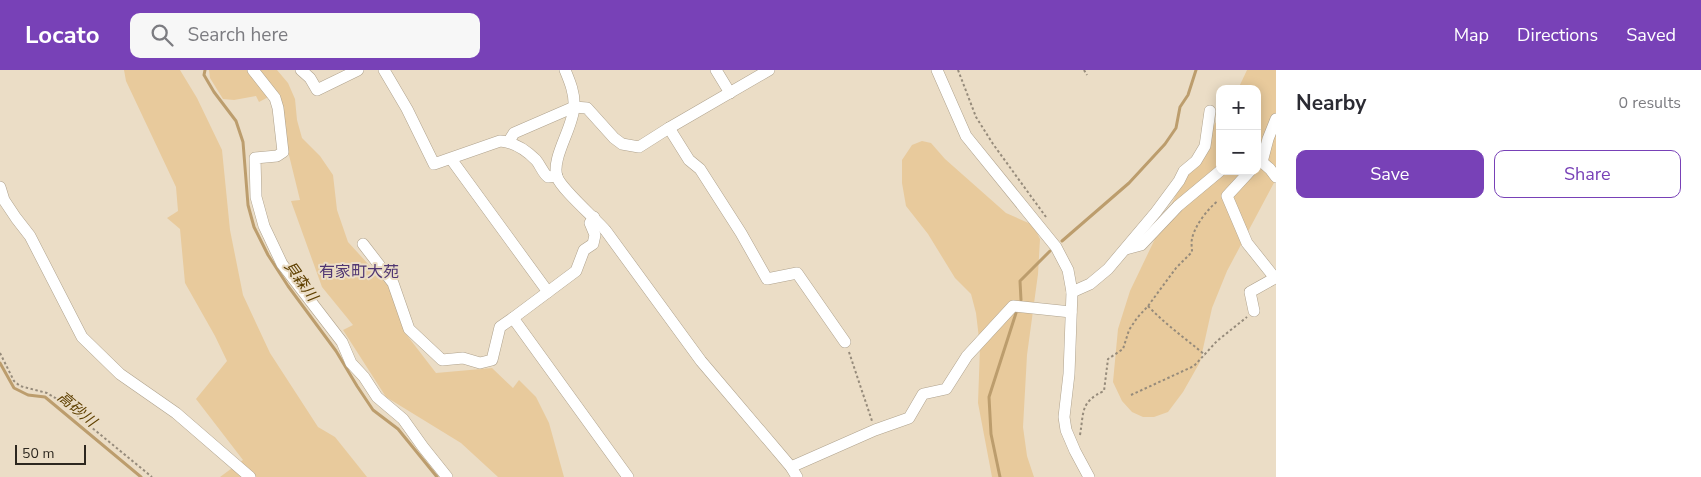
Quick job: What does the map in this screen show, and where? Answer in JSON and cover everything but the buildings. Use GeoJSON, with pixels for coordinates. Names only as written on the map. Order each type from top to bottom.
{"type":"FeatureCollection","features":[{"type":"Feature","properties":{"kind":"street"},"geometry":{"type":"LineString","coordinates":[[253,70],[275,98],[278,108],[283,152],[276,156],[255,158],[256,197],[264,226],[282,264],[342,342],[351,363],[364,377],[377,397],[403,419],[447,477]]}},
{"type":"Feature","properties":{"kind":"street"},"geometry":{"type":"LineString","coordinates":[[301,70],[310,78],[317,90],[358,70]]}},
{"type":"Feature","properties":{"kind":"street"},"geometry":{"type":"LineString","coordinates":[[384,70],[407,109],[434,164],[500,141],[519,146],[537,161],[543,173],[548,177],[557,176]]}},
{"type":"Feature","properties":{"kind":"street"},"geometry":{"type":"LineString","coordinates":[[565,70],[574,96],[574,107],[572,120],[558,160],[557,176],[563,187],[594,217],[700,361],[793,474],[875,430],[909,418],[923,394],[946,389],[967,356],[1013,306],[1071,312]]}},
{"type":"Feature","properties":{"kind":"street"},"geometry":{"type":"LineString","coordinates":[[716,70],[730,93]]}},
{"type":"Feature","properties":{"kind":"street"},"geometry":{"type":"LineString","coordinates":[[509,142],[514,133],[574,107],[587,108],[614,138],[622,144],[639,147],[769,70]]}},
{"type":"Feature","properties":{"kind":"street"},"geometry":{"type":"LineString","coordinates":[[937,70],[966,136],[1056,247],[1068,270],[1072,292],[1069,374],[1064,417],[1066,430],[1089,477]]}},
{"type":"Feature","properties":{"kind":"street"},"geometry":{"type":"LineString","coordinates":[[1072,292],[1090,284],[1108,269],[1156,212],[1179,181],[1184,171],[1196,161],[1205,146],[1210,111]]}},
{"type":"Feature","properties":{"kind":"street"},"geometry":{"type":"LineString","coordinates":[[1261,159],[1276,119]]}},
{"type":"Feature","properties":{"kind":"street"},"geometry":{"type":"LineString","coordinates":[[669,128],[689,160],[700,169],[741,233],[767,279],[797,273],[845,342]]}},
{"type":"Feature","properties":{"kind":"street"},"geometry":{"type":"LineString","coordinates":[[451,159],[548,292]]}},
{"type":"Feature","properties":{"kind":"street"},"geometry":{"type":"LineString","coordinates":[[1261,163],[1270,169],[1276,177]]}},
{"type":"Feature","properties":{"kind":"street"},"geometry":{"type":"LineString","coordinates":[[1125,249],[1140,244],[1178,206],[1216,174]]}},
{"type":"Feature","properties":{"kind":"street"},"geometry":{"type":"LineString","coordinates":[[1246,175],[1226,196],[1247,243],[1275,278],[1250,292],[1254,311]]}},
{"type":"Feature","properties":{"kind":"street"},"geometry":{"type":"LineString","coordinates":[[0,187],[4,200],[30,236],[82,337],[120,374],[176,413],[250,477]]}},
{"type":"Feature","properties":{"kind":"street"},"geometry":{"type":"LineString","coordinates":[[362,244],[393,283],[409,330],[442,360],[463,358],[480,363],[492,360],[500,327],[576,271],[584,250],[593,244],[595,235],[590,223],[594,217]]}},
{"type":"Feature","properties":{"kind":"street"},"geometry":{"type":"LineString","coordinates":[[513,318],[628,477]]}},
{"type":"Feature","properties":{"kind":"path"},"geometry":{"type":"LineString","coordinates":[[958,70],[976,117],[1050,222]]}},
{"type":"Feature","properties":{"kind":"path"},"geometry":{"type":"LineString","coordinates":[[1084,70],[1087,75]]}},
{"type":"Feature","properties":{"kind":"path"},"geometry":{"type":"LineString","coordinates":[[1075,451],[1078,448],[1085,404],[1093,396],[1104,390],[1108,359],[1123,349],[1129,330],[1137,318],[1176,268],[1192,252],[1192,238],[1202,217],[1212,205],[1226,196]]}},
{"type":"Feature","properties":{"kind":"path"},"geometry":{"type":"LineString","coordinates":[[1148,306],[1164,323],[1186,338],[1205,355]]}},
{"type":"Feature","properties":{"kind":"path"},"geometry":{"type":"LineString","coordinates":[[1131,395],[1194,366],[1217,341],[1254,311]]}},
{"type":"Feature","properties":{"kind":"path"},"geometry":{"type":"LineString","coordinates":[[845,342],[875,430]]}},
{"type":"Feature","properties":{"kind":"path"},"geometry":{"type":"LineString","coordinates":[[0,353],[14,381],[20,386],[47,393],[57,399],[152,477]]}},
{"type":"Feature","properties":{"kind":"shaded area"},"geometry":{"type":"Polygon","coordinates":[[[124,70],[180,70],[197,98],[222,150],[230,230],[243,295],[270,353],[318,427],[335,437],[367,477],[220,477],[243,460],[196,399],[227,361],[185,283],[180,229],[167,218],[178,211],[176,187],[126,81],[124,70]]]}},
{"type":"Feature","properties":{"kind":"shaded area"},"geometry":{"type":"Polygon","coordinates":[[[209,70],[277,70],[288,83],[295,99],[297,120],[302,138],[320,156],[333,175],[337,210],[348,242],[390,288],[406,334],[436,373],[492,368],[513,388],[519,380],[536,397],[549,423],[564,477],[498,477],[461,443],[386,397],[343,330],[353,325],[322,287],[291,201],[300,200],[274,94],[259,102],[256,96],[234,100],[223,99],[210,78],[209,70]]]}},
{"type":"Feature","properties":{"kind":"shaded area"},"geometry":{"type":"Polygon","coordinates":[[[1247,70],[1276,70],[1276,179],[1227,271],[1212,308],[1200,362],[1183,392],[1168,412],[1154,417],[1143,417],[1132,412],[1122,401],[1113,382],[1118,329],[1130,291],[1197,151],[1216,122],[1216,175],[1261,175],[1261,85],[1240,85],[1247,70]]]}},
{"type":"Feature","properties":{"kind":"shaded area"},"geometry":{"type":"Polygon","coordinates":[[[922,141],[931,143],[945,159],[1006,213],[1033,225],[1040,239],[1038,274],[1027,355],[1023,427],[1027,456],[1034,477],[992,477],[978,403],[980,347],[976,313],[971,294],[955,278],[928,234],[906,206],[902,183],[902,160],[912,145],[922,141]]]}},
{"type":"Feature","properties":{"kind":"waterway","name":"貝森川"},"geometry":{"type":"LineString","coordinates":[[205,70],[204,75],[214,92],[236,121],[243,142],[248,205],[254,227],[268,255],[288,286],[336,351],[373,410],[398,429],[437,477]]}},
{"type":"Feature","properties":{"kind":"waterway"},"geometry":{"type":"LineString","coordinates":[[1062,241],[1129,183],[1165,144],[1176,128],[1180,107],[1188,95],[1196,70]]}},
{"type":"Feature","properties":{"kind":"waterway"},"geometry":{"type":"LineString","coordinates":[[1021,300],[1020,281],[1050,251]]}},
{"type":"Feature","properties":{"kind":"waterway"},"geometry":{"type":"LineString","coordinates":[[1000,477],[991,434],[989,397],[1016,313]]}},
{"type":"Feature","properties":{"kind":"waterway","name":"高砂川"},"geometry":{"type":"LineString","coordinates":[[0,363],[14,388],[28,395],[45,397],[141,477]]}},
{"type":"Feature","properties":{"kind":"district","name":"有家町大苑"},"geometry":{"type":"Point","coordinates":[359,271]}}]}
